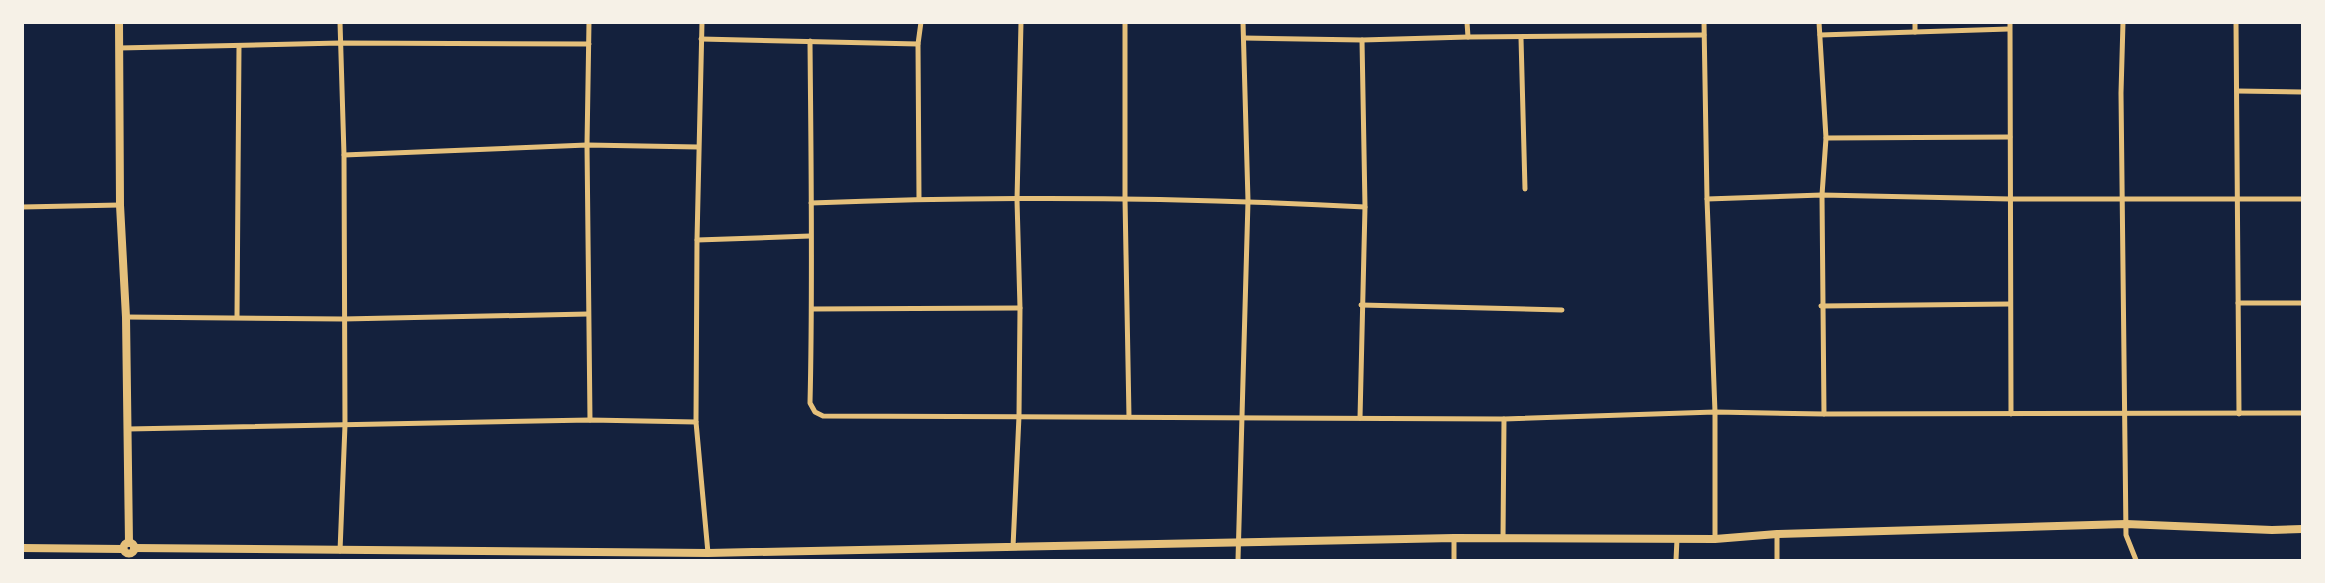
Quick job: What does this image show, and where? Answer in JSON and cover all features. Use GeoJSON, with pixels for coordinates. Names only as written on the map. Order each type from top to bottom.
{"type":"FeatureCollection","features":[{"type":"Feature","properties":{"kind":"street"},"geometry":{"type":"LineString","coordinates":[[119,22],[120,205],[126,317],[129,551]]}},
{"type":"Feature","properties":{"kind":"street"},"geometry":{"type":"LineString","coordinates":[[340,22],[344,155],[343,318],[345,425],[340,551]]}},
{"type":"Feature","properties":{"kind":"street"},"geometry":{"type":"LineString","coordinates":[[589,22],[587,145],[590,420]]}},
{"type":"Feature","properties":{"kind":"street"},"geometry":{"type":"LineString","coordinates":[[702,22],[698,147],[696,422],[708,553]]}},
{"type":"Feature","properties":{"kind":"street"},"geometry":{"type":"LineString","coordinates":[[919,198],[918,44],[921,22]]}},
{"type":"Feature","properties":{"kind":"street"},"geometry":{"type":"LineString","coordinates":[[1013,547],[1019,416],[1020,308],[1017,200],[1021,22]]}},
{"type":"Feature","properties":{"kind":"street"},"geometry":{"type":"LineString","coordinates":[[1125,22],[1125,199],[1129,417]]}},
{"type":"Feature","properties":{"kind":"street"},"geometry":{"type":"LineString","coordinates":[[1238,560],[1248,201],[1244,22]]}},
{"type":"Feature","properties":{"kind":"street"},"geometry":{"type":"LineString","coordinates":[[1467,22],[1468,37]]}},
{"type":"Feature","properties":{"kind":"street"},"geometry":{"type":"LineString","coordinates":[[1704,22],[1707,199],[1716,412],[1715,539]]}},
{"type":"Feature","properties":{"kind":"street"},"geometry":{"type":"LineString","coordinates":[[1819,22],[1826,138],[1822,195],[1821,306],[1824,414]]}},
{"type":"Feature","properties":{"kind":"street"},"geometry":{"type":"LineString","coordinates":[[1915,22],[1915,32]]}},
{"type":"Feature","properties":{"kind":"street"},"geometry":{"type":"LineString","coordinates":[[2010,22],[2011,414]]}},
{"type":"Feature","properties":{"kind":"street"},"geometry":{"type":"LineString","coordinates":[[2123,22],[2126,534],[2136,560]]}},
{"type":"Feature","properties":{"kind":"street"},"geometry":{"type":"LineString","coordinates":[[2236,22],[2239,414]]}},
{"type":"Feature","properties":{"kind":"street"},"geometry":{"type":"LineString","coordinates":[[1820,35],[2010,29]]}},
{"type":"Feature","properties":{"kind":"street"},"geometry":{"type":"LineString","coordinates":[[1244,38],[1362,40],[1704,35]]}},
{"type":"Feature","properties":{"kind":"street"},"geometry":{"type":"LineString","coordinates":[[1521,38],[1525,189]]}},
{"type":"Feature","properties":{"kind":"street"},"geometry":{"type":"LineString","coordinates":[[702,39],[918,44]]}},
{"type":"Feature","properties":{"kind":"street"},"geometry":{"type":"LineString","coordinates":[[1360,418],[1361,305],[1365,207],[1362,40]]}},
{"type":"Feature","properties":{"kind":"street"},"geometry":{"type":"LineString","coordinates":[[810,41],[812,308],[810,403],[815,412],[823,416],[1504,419],[1716,412],[1824,414],[2302,414]]}},
{"type":"Feature","properties":{"kind":"street"},"geometry":{"type":"LineString","coordinates":[[119,48],[340,43],[589,44]]}},
{"type":"Feature","properties":{"kind":"street"},"geometry":{"type":"LineString","coordinates":[[237,317],[239,46]]}},
{"type":"Feature","properties":{"kind":"street"},"geometry":{"type":"LineString","coordinates":[[2237,91],[2302,92]]}},
{"type":"Feature","properties":{"kind":"street"},"geometry":{"type":"LineString","coordinates":[[1826,138],[2010,138]]}},
{"type":"Feature","properties":{"kind":"street"},"geometry":{"type":"LineString","coordinates":[[344,155],[587,145],[698,147]]}},
{"type":"Feature","properties":{"kind":"street"},"geometry":{"type":"LineString","coordinates":[[1707,199],[1822,195],[2010,199],[2302,199]]}},
{"type":"Feature","properties":{"kind":"street"},"geometry":{"type":"LineString","coordinates":[[811,203],[919,198],[1017,200],[1125,199],[1248,201],[1365,207]]}},
{"type":"Feature","properties":{"kind":"street"},"geometry":{"type":"LineString","coordinates":[[22,207],[120,205]]}},
{"type":"Feature","properties":{"kind":"street"},"geometry":{"type":"LineString","coordinates":[[697,240],[810,236]]}},
{"type":"Feature","properties":{"kind":"street"},"geometry":{"type":"LineString","coordinates":[[2238,303],[2302,303]]}},
{"type":"Feature","properties":{"kind":"street"},"geometry":{"type":"LineString","coordinates":[[1821,306],[2010,304]]}},
{"type":"Feature","properties":{"kind":"street"},"geometry":{"type":"LineString","coordinates":[[1361,305],[1562,310]]}},
{"type":"Feature","properties":{"kind":"street"},"geometry":{"type":"LineString","coordinates":[[812,308],[1020,308]]}},
{"type":"Feature","properties":{"kind":"street"},"geometry":{"type":"LineString","coordinates":[[126,317],[343,318],[588,314]]}},
{"type":"Feature","properties":{"kind":"street"},"geometry":{"type":"LineString","coordinates":[[1503,539],[1504,419]]}},
{"type":"Feature","properties":{"kind":"street"},"geometry":{"type":"LineString","coordinates":[[128,429],[590,420],[696,422]]}},
{"type":"Feature","properties":{"kind":"street"},"geometry":{"type":"LineString","coordinates":[[22,548],[129,551],[708,553],[1454,538],[1715,539],[1776,534],[2126,524],[2272,530],[2302,529]]}},
{"type":"Feature","properties":{"kind":"street"},"geometry":{"type":"LineString","coordinates":[[1776,534],[1777,560]]}},
{"type":"Feature","properties":{"kind":"street"},"geometry":{"type":"LineString","coordinates":[[1454,538],[1454,560]]}},
{"type":"Feature","properties":{"kind":"street"},"geometry":{"type":"LineString","coordinates":[[1676,539],[1676,560]]}},
{"type":"Feature","properties":{"kind":"street"},"geometry":{"type":"LineString","coordinates":[[688,552],[688,560]]}}]}
